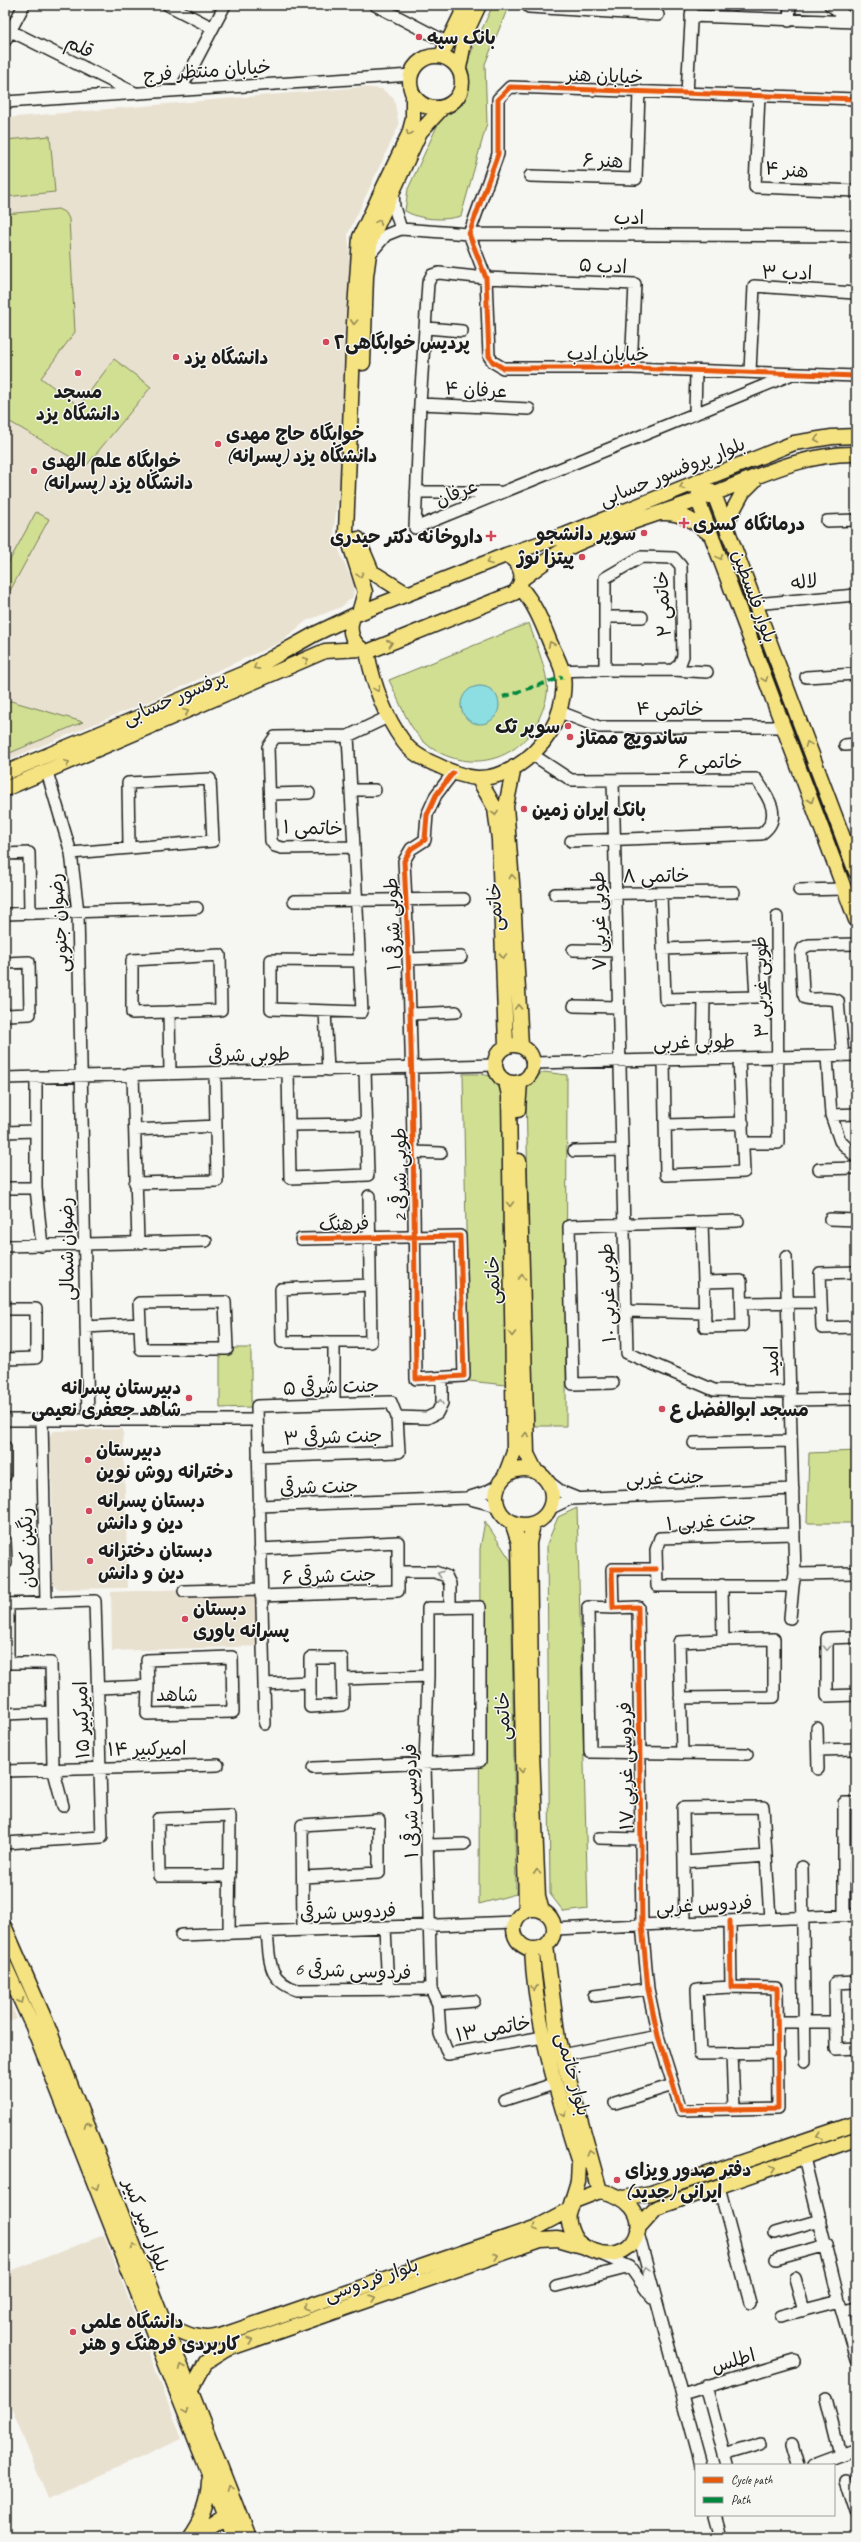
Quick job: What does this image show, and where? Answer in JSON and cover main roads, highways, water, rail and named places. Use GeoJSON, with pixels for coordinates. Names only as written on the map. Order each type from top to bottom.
{"type":"FeatureCollection","features":[{"type":"Feature","properties":{"kind":"main road"},"geometry":{"type":"LineString","coordinates":[[466,5],[444,50],[422,59],[411,75],[410,85],[413,94],[413,119],[409,134],[360,237],[354,323],[346,532],[365,592],[350,630],[352,638],[364,650],[388,717],[403,742],[425,760],[453,773],[478,778],[514,767],[533,755],[551,732],[560,712],[564,688],[562,671],[532,600],[521,583],[518,564],[506,555]]}},
{"type":"Feature","properties":{"kind":"main road"},"geometry":{"type":"LineString","coordinates":[[407,594],[372,572],[361,552],[355,531],[368,257],[371,239],[392,190],[420,132],[443,107],[454,102],[461,92],[462,80],[459,68],[466,33],[479,5]]}},
{"type":"Feature","properties":{"kind":"main road"},"geometry":{"type":"LineString","coordinates":[[444,50],[459,68]]}},
{"type":"Feature","properties":{"kind":"main road"},"geometry":{"type":"LineString","coordinates":[[413,94],[420,102],[428,107],[443,107]]}},
{"type":"Feature","properties":{"kind":"main road","name":"بلوار پروفسور حسابی"},"geometry":{"type":"LineString","coordinates":[[407,594],[506,555],[565,535],[794,443],[832,437],[856,436]]}},
{"type":"Feature","properties":{"kind":"main road","name":"بلوار پروفسور حسابی"},"geometry":{"type":"LineString","coordinates":[[364,650],[514,593],[521,583],[544,562],[570,547],[793,463],[837,454],[856,454]]}},
{"type":"Feature","properties":{"kind":"main road"},"geometry":{"type":"LineString","coordinates":[[726,526],[742,492],[760,475]]}},
{"type":"Feature","properties":{"kind":"main road","name":"بلوار فلسطین"},"geometry":{"type":"LineString","coordinates":[[700,480],[714,494],[856,872]]}},
{"type":"Feature","properties":{"kind":"main road","name":"بلوار فلسطین"},"geometry":{"type":"LineString","coordinates":[[700,480],[698,500],[856,920]]}},
{"type":"Feature","properties":{"kind":"main road"},"geometry":{"type":"LineString","coordinates":[[656,514],[682,516],[693,521],[712,536]]}},
{"type":"Feature","properties":{"kind":"main road"},"geometry":{"type":"LineString","coordinates":[[365,592],[375,593],[379,589],[381,579]]}},
{"type":"Feature","properties":{"kind":"main road","name":"پرفسور حسابی"},"geometry":{"type":"LineString","coordinates":[[5,773],[246,672],[315,634],[407,594]]}},
{"type":"Feature","properties":{"kind":"main road","name":"پرفسور حسابی"},"geometry":{"type":"LineString","coordinates":[[5,789],[325,651],[364,650]]}},
{"type":"Feature","properties":{"kind":"main road","name":"خاتمی"},"geometry":{"type":"LineString","coordinates":[[514,767],[506,806],[514,896],[521,1046]]}},
{"type":"Feature","properties":{"kind":"main road","name":"خاتمی"},"geometry":{"type":"LineString","coordinates":[[478,778],[495,808],[499,840],[506,1046]]}},
{"type":"Feature","properties":{"kind":"main road"},"geometry":{"type":"LineString","coordinates":[[506,1046],[521,1046],[530,1052],[534,1063],[530,1075],[520,1082],[506,1082],[498,1075],[495,1065],[497,1054],[506,1046]]}},
{"type":"Feature","properties":{"kind":"main road","name":"خاتمی"},"geometry":{"type":"LineString","coordinates":[[502,1480],[514,1452],[509,1095],[506,1082]]}},
{"type":"Feature","properties":{"kind":"main road","name":"خاتمی"},"geometry":{"type":"LineString","coordinates":[[520,1082],[517,1097],[527,1454],[540,1475]]}},
{"type":"Feature","properties":{"kind":"main road"},"geometry":{"type":"LineString","coordinates":[[520,1469],[540,1475],[552,1493],[549,1509],[545,1516],[533,1524],[526,1525],[512,1522],[501,1513],[498,1506],[496,1492],[502,1480],[520,1469]]}},
{"type":"Feature","properties":{"kind":"main road","name":"خاتمی"},"geometry":{"type":"LineString","coordinates":[[512,1522],[519,1543],[526,1911]]}},
{"type":"Feature","properties":{"kind":"main road","name":"خاتمی"},"geometry":{"type":"LineString","coordinates":[[533,1524],[529,1543],[532,1752],[538,1897],[542,1910]]}},
{"type":"Feature","properties":{"kind":"main road"},"geometry":{"type":"LineString","coordinates":[[542,1910],[553,1921],[555,1929],[553,1937],[546,1946],[532,1949],[521,1944],[516,1938],[515,1922],[526,1911],[542,1910]]}},
{"type":"Feature","properties":{"kind":"main road","name":"بلوار امیر کبیر"},"geometry":{"type":"LineString","coordinates":[[5,1928],[46,2022],[248,2537]]}},
{"type":"Feature","properties":{"kind":"main road","name":"بلوار خاتمی"},"geometry":{"type":"LineString","coordinates":[[546,1946],[552,2002],[562,2056],[600,2191]]}},
{"type":"Feature","properties":{"kind":"main road","name":"بلوار خاتمی"},"geometry":{"type":"LineString","coordinates":[[532,1949],[534,1986],[543,2037],[554,2084],[579,2163],[578,2181],[569,2209]]}},
{"type":"Feature","properties":{"kind":"main road","name":"بلوار امیر کبیر"},"geometry":{"type":"LineString","coordinates":[[5,1966],[33,2027],[210,2476],[225,2516],[229,2535]]}},
{"type":"Feature","properties":{"kind":"main road"},"geometry":{"type":"LineString","coordinates":[[856,2123],[651,2193],[623,2198],[600,2191],[580,2197],[569,2209],[569,2227],[582,2246],[603,2255],[626,2249],[634,2241],[638,2231],[656,2208],[856,2139]]}},
{"type":"Feature","properties":{"kind":"main road"},"geometry":{"type":"LineString","coordinates":[[87,2164],[101,2160]]}},
{"type":"Feature","properties":{"kind":"main road"},"geometry":{"type":"LineString","coordinates":[[623,2198],[632,2207],[638,2218],[638,2231]]}},
{"type":"Feature","properties":{"kind":"main road","name":"بلوار فردوسی"},"geometry":{"type":"LineString","coordinates":[[165,2324],[197,2338],[210,2339],[537,2227],[569,2209]]}},
{"type":"Feature","properties":{"kind":"main road","name":"بلوار فردوسی"},"geometry":{"type":"LineString","coordinates":[[191,2390],[206,2362],[225,2350],[541,2240],[558,2239],[582,2246]]}},
{"type":"Feature","properties":{"kind":"main road"},"geometry":{"type":"LineString","coordinates":[[189,2537],[199,2524],[208,2501],[210,2476]]}},
{"type":"Feature","properties":{"kind":"main road"},"geometry":{"type":"LineString","coordinates":[[194,2537],[225,2516],[241,2516]]}},
{"type":"Feature","properties":{"kind":"main road"},"geometry":{"type":"LineString","coordinates":[[229,2535],[241,2516]]}},
{"type":"Feature","properties":{"kind":"water"},"geometry":{"type":"Polygon","coordinates":[[[476,686],[484,686],[494,691],[498,698],[498,712],[494,719],[484,724],[476,724],[466,719],[464,716],[461,709],[461,701],[466,691],[469,689],[476,686]]]}},
{"type":"Feature","properties":{"kind":"place","name":"بانک سپه"},"geometry":{"type":"Point","coordinates":[419,37]}},
{"type":"Feature","properties":{"kind":"place","name":"پردیس خوابگاهی٢"},"geometry":{"type":"Point","coordinates":[326,342]}},
{"type":"Feature","properties":{"kind":"place","name":"دانشگاه یزد"},"geometry":{"type":"Point","coordinates":[176,357]}},
{"type":"Feature","properties":{"kind":"place","name":"مسجد دانشگاه یزد"},"geometry":{"type":"Point","coordinates":[78,373]}},
{"type":"Feature","properties":{"kind":"place","name":"خوابگاه حاج مهدی (پسرانه) دانشگاه یزد"},"geometry":{"type":"Point","coordinates":[218,444]}},
{"type":"Feature","properties":{"kind":"place","name":"خوابگاه علم الهدی (پسرانه) دانشگاه یزد"},"geometry":{"type":"Point","coordinates":[34,471]}},
{"type":"Feature","properties":{"kind":"place","name":"درمانگاه کسری"},"geometry":{"type":"Point","coordinates":[684,523]}},
{"type":"Feature","properties":{"kind":"place","name":"سوپر دانشجو"},"geometry":{"type":"Point","coordinates":[644,533]}},
{"type":"Feature","properties":{"kind":"place","name":"داروخانه دکتر حیدری"},"geometry":{"type":"Point","coordinates":[491,536]}},
{"type":"Feature","properties":{"kind":"place","name":"پیتزا نوژ"},"geometry":{"type":"Point","coordinates":[582,557]}},
{"type":"Feature","properties":{"kind":"place","name":"سوپر تک"},"geometry":{"type":"Point","coordinates":[568,726]}},
{"type":"Feature","properties":{"kind":"place","name":"ساندویچ ممتاز"},"geometry":{"type":"Point","coordinates":[570,737]}},
{"type":"Feature","properties":{"kind":"place","name":"بانک ایران زمین"},"geometry":{"type":"Point","coordinates":[524,809]}},
{"type":"Feature","properties":{"kind":"place","name":"دبیرستان پسرانه شاهد جعفری نعیمی"},"geometry":{"type":"Point","coordinates":[189,1398]}},
{"type":"Feature","properties":{"kind":"place","name":"مسجد ابوالفضل ع"},"geometry":{"type":"Point","coordinates":[662,1409]}},
{"type":"Feature","properties":{"kind":"place","name":"دبیرستان دخترانه روش نوین"},"geometry":{"type":"Point","coordinates":[88,1460]}},
{"type":"Feature","properties":{"kind":"place","name":"دبستان پسرانه دین و دانش"},"geometry":{"type":"Point","coordinates":[89,1511]}},
{"type":"Feature","properties":{"kind":"place","name":"دبستان دختزانه دین و دانش"},"geometry":{"type":"Point","coordinates":[90,1561]}},
{"type":"Feature","properties":{"kind":"place","name":"دبستان پسرانه یاوری"},"geometry":{"type":"Point","coordinates":[185,1619]}},
{"type":"Feature","properties":{"kind":"place","name":"دفتر صدور ویزای ایرانی (جدید)"},"geometry":{"type":"Point","coordinates":[617,2180]}},
{"type":"Feature","properties":{"kind":"place","name":"دانشگاه علمی کاربردی فرهنگ و هنر"},"geometry":{"type":"Point","coordinates":[73,2332]}}]}
